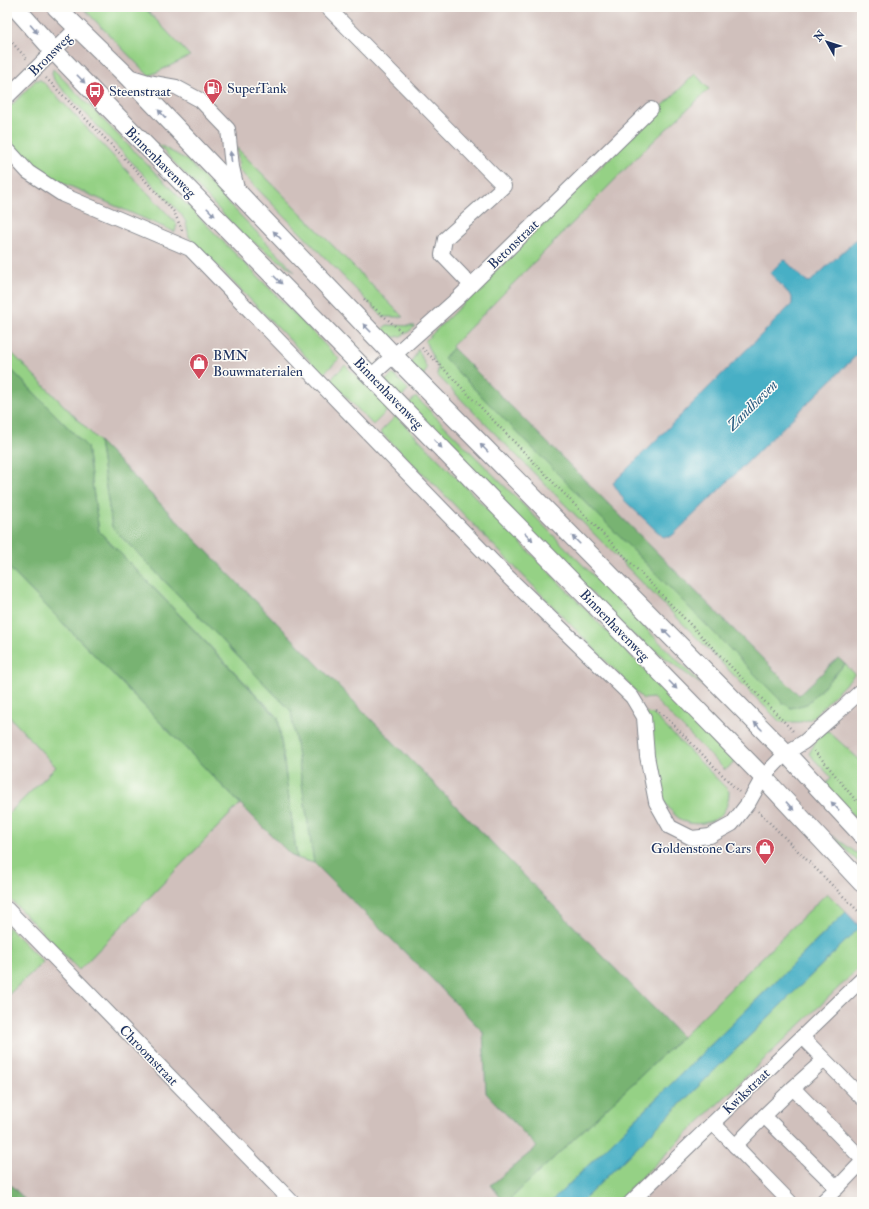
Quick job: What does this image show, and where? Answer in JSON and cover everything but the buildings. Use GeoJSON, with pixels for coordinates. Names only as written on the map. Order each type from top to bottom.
{"type":"FeatureCollection","features":[{"type":"Feature","properties":{"kind":"main road","name":"Binnenhavenweg"},"geometry":{"type":"LineString","coordinates":[[15,7],[54,51],[763,777],[862,883]]}},
{"type":"Feature","properties":{"kind":"main road","name":"Binnenhavenweg"},"geometry":{"type":"LineString","coordinates":[[56,7],[124,74],[239,196],[394,356],[786,753],[862,835]]}},
{"type":"Feature","properties":{"kind":"street"},"geometry":{"type":"LineString","coordinates":[[327,7],[504,186],[445,239],[442,255],[471,285]]}},
{"type":"Feature","properties":{"kind":"street","name":"Bronsweg"},"geometry":{"type":"LineString","coordinates":[[7,97],[77,28]]}},
{"type":"Feature","properties":{"kind":"street"},"geometry":{"type":"LineString","coordinates":[[124,74],[148,82],[176,87],[200,100],[224,124],[228,129],[232,167],[239,196]]}},
{"type":"Feature","properties":{"kind":"street","name":"Betonstraat"},"geometry":{"type":"LineString","coordinates":[[372,375],[471,285],[651,109]]}},
{"type":"Feature","properties":{"kind":"street"},"geometry":{"type":"LineString","coordinates":[[7,149],[28,172],[63,195],[190,249],[505,574],[632,697],[644,717],[646,756],[656,802],[670,827],[692,838],[710,836],[732,824],[749,802],[763,777],[786,753],[804,742],[862,690]]}},
{"type":"Feature","properties":{"kind":"street","name":"Chroomstraat"},"geometry":{"type":"LineString","coordinates":[[7,909],[292,1202]]}},
{"type":"Feature","properties":{"kind":"street","name":"Kwikstraat"},"geometry":{"type":"LineString","coordinates":[[631,1202],[862,979]]}},
{"type":"Feature","properties":{"kind":"street"},"geometry":{"type":"LineString","coordinates":[[802,1037],[862,1098]]}},
{"type":"Feature","properties":{"kind":"street"},"geometry":{"type":"LineString","coordinates":[[735,1146],[764,1116],[824,1060]]}},
{"type":"Feature","properties":{"kind":"street"},"geometry":{"type":"LineString","coordinates":[[793,1088],[862,1161],[822,1202]]}},
{"type":"Feature","properties":{"kind":"street"},"geometry":{"type":"LineString","coordinates":[[764,1116],[836,1188]]}},
{"type":"Feature","properties":{"kind":"street"},"geometry":{"type":"LineString","coordinates":[[713,1123],[790,1202]]}},
{"type":"Feature","properties":{"kind":"path","name":"Binnenhavenweg"},"geometry":{"type":"LineString","coordinates":[[7,37],[129,163],[174,212],[190,249]]}},
{"type":"Feature","properties":{"kind":"path"},"geometry":{"type":"LineString","coordinates":[[359,295],[376,311],[412,339],[439,364],[804,742],[830,767],[844,787],[862,807]]}},
{"type":"Feature","properties":{"kind":"shaded area"},"geometry":{"type":"Polygon","coordinates":[[[7,7],[862,7],[862,234],[613,483],[862,337],[862,1202],[16,1202],[7,1192],[7,7]]]}},
{"type":"Feature","properties":{"kind":"green space"},"geometry":{"type":"Polygon","coordinates":[[[82,7],[144,7],[190,56],[149,76],[82,7]]]}},
{"type":"Feature","properties":{"kind":"green space"},"geometry":{"type":"Polygon","coordinates":[[[53,69],[339,359],[323,374],[189,237],[186,222],[181,214],[54,80],[52,73],[53,69]]]}},
{"type":"Feature","properties":{"kind":"green space"},"geometry":{"type":"Polygon","coordinates":[[[695,74],[709,89],[643,151],[452,346],[453,348],[444,358],[687,604],[807,704],[845,664],[855,674],[811,719],[800,722],[780,722],[437,375],[438,368],[425,341],[695,74]]]}},
{"type":"Feature","properties":{"kind":"green space"},"geometry":{"type":"Polygon","coordinates":[[[36,80],[41,80],[52,91],[177,224],[175,232],[54,179],[31,163],[8,141],[7,110],[36,80]]]}},
{"type":"Feature","properties":{"kind":"green space"},"geometry":{"type":"Polygon","coordinates":[[[156,143],[187,160],[295,272],[241,233],[156,143]]]}},
{"type":"Feature","properties":{"kind":"green space"},"geometry":{"type":"Polygon","coordinates":[[[237,148],[403,317],[383,317],[239,170],[237,148]]]}},
{"type":"Feature","properties":{"kind":"green space"},"geometry":{"type":"Polygon","coordinates":[[[387,325],[415,326],[407,333],[398,337],[393,337],[380,331],[387,325]]]}},
{"type":"Feature","properties":{"kind":"green space"},"geometry":{"type":"Polygon","coordinates":[[[7,348],[99,441],[112,527],[291,711],[314,863],[297,858],[278,717],[99,531],[87,447],[7,365],[7,348]]]}},
{"type":"Feature","properties":{"kind":"green space"},"geometry":{"type":"Polygon","coordinates":[[[453,348],[799,695],[838,658],[845,664],[807,704],[791,708],[783,703],[444,358],[453,348]]]}},
{"type":"Feature","properties":{"kind":"green space"},"geometry":{"type":"Polygon","coordinates":[[[418,349],[427,369],[423,376],[411,363],[418,349]]]}},
{"type":"Feature","properties":{"kind":"green space"},"geometry":{"type":"Polygon","coordinates":[[[7,365],[87,447],[99,531],[278,718],[297,858],[292,856],[258,822],[7,566],[7,365]]]}},
{"type":"Feature","properties":{"kind":"green space"},"geometry":{"type":"Polygon","coordinates":[[[345,365],[389,409],[373,425],[330,380],[345,365]]]}},
{"type":"Feature","properties":{"kind":"green space"},"geometry":{"type":"Polygon","coordinates":[[[393,374],[409,390],[400,398],[384,382],[393,374]]]}},
{"type":"Feature","properties":{"kind":"green space"},"geometry":{"type":"Polygon","coordinates":[[[416,397],[703,686],[631,633],[407,405],[416,397]]]}},
{"type":"Feature","properties":{"kind":"green space"},"geometry":{"type":"Polygon","coordinates":[[[396,416],[735,762],[725,770],[653,698],[643,699],[436,486],[380,432],[396,416]]]}},
{"type":"Feature","properties":{"kind":"green space"},"geometry":{"type":"Polygon","coordinates":[[[99,441],[682,1037],[507,1202],[504,1202],[491,1185],[537,1147],[486,1093],[483,1032],[433,980],[314,863],[291,711],[112,527],[99,441]]]}},
{"type":"Feature","properties":{"kind":"green space"},"geometry":{"type":"Polygon","coordinates":[[[7,566],[240,804],[79,970],[7,896],[7,815],[56,767],[7,714],[7,566]]]}},
{"type":"Feature","properties":{"kind":"green space"},"geometry":{"type":"Polygon","coordinates":[[[646,713],[653,714],[729,791],[726,807],[723,813],[717,818],[707,822],[695,824],[689,823],[675,815],[663,800],[646,713]]]}},
{"type":"Feature","properties":{"kind":"green space"},"geometry":{"type":"Polygon","coordinates":[[[827,730],[862,762],[862,825],[825,787],[831,777],[809,754],[817,739],[827,730]]]}},
{"type":"Feature","properties":{"kind":"green space"},"geometry":{"type":"Polygon","coordinates":[[[833,836],[862,857],[862,866],[833,836]]]}},
{"type":"Feature","properties":{"kind":"green space"},"geometry":{"type":"Polygon","coordinates":[[[827,893],[846,912],[551,1202],[507,1202],[682,1037],[827,893]]]}},
{"type":"Feature","properties":{"kind":"green space"},"geometry":{"type":"Polygon","coordinates":[[[7,926],[43,962],[7,996],[7,926]]]}},
{"type":"Feature","properties":{"kind":"green space"},"geometry":{"type":"Polygon","coordinates":[[[860,927],[862,929],[862,965],[616,1202],[581,1202],[860,927]]]}},
{"type":"Feature","properties":{"kind":"green space"},"geometry":{"type":"Polygon","coordinates":[[[7,1181],[27,1202],[7,1202],[7,1181]]]}},
{"type":"Feature","properties":{"kind":"water","name":"Zandhaven"},"geometry":{"type":"Polygon","coordinates":[[[862,234],[862,350],[673,535],[663,537],[624,500],[613,483],[792,304],[792,297],[770,273],[784,259],[806,281],[810,282],[862,234]]]}},
{"type":"Feature","properties":{"kind":"water"},"geometry":{"type":"Polygon","coordinates":[[[846,912],[860,927],[581,1202],[551,1202],[846,912]]]}},
{"type":"Feature","properties":{"kind":"place","name":"SuperTank"},"geometry":{"type":"Point","coordinates":[213,105]}},
{"type":"Feature","properties":{"kind":"place","name":"Steenstraat"},"geometry":{"type":"Point","coordinates":[95,108]}},
{"type":"Feature","properties":{"kind":"place","name":"BMN Bouwmaterialen"},"geometry":{"type":"Point","coordinates":[199,380]}},
{"type":"Feature","properties":{"kind":"place","name":"Goldenstone Cars"},"geometry":{"type":"Point","coordinates":[765,865]}}]}
